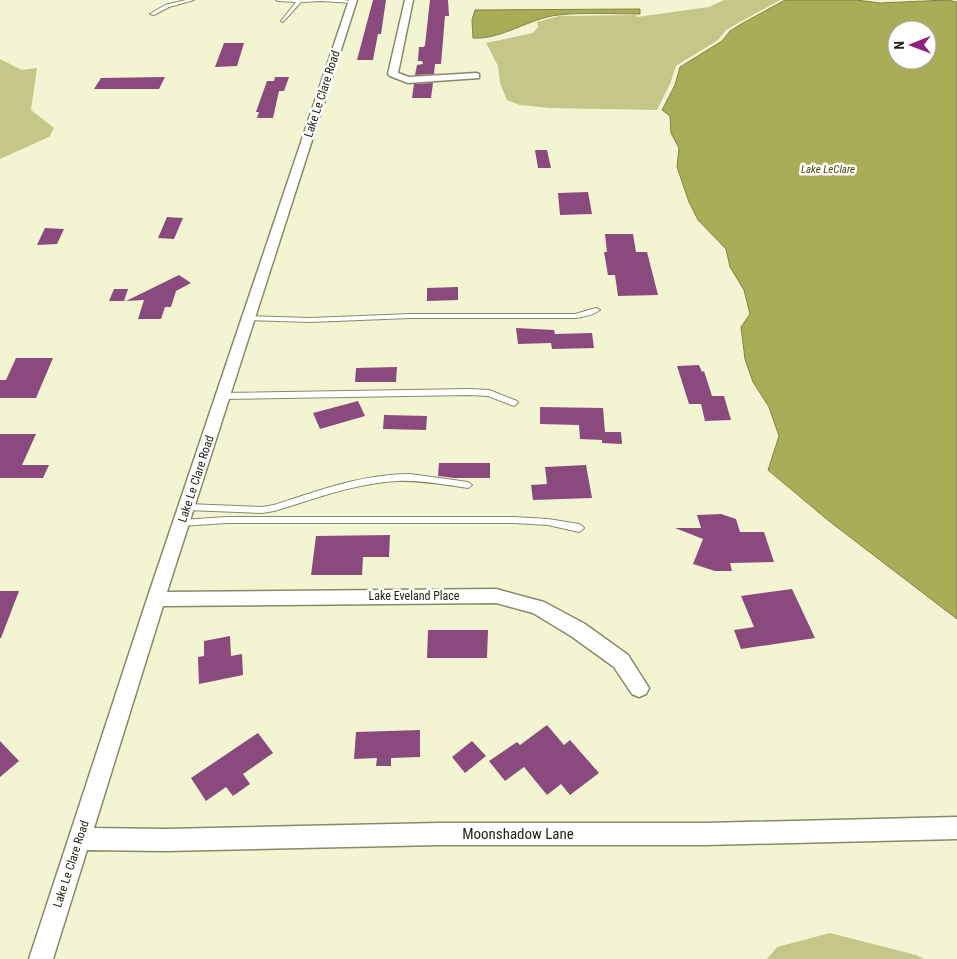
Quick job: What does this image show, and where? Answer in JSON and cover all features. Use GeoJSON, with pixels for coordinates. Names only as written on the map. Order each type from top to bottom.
{"type":"FeatureCollection","features":[{"type":"Feature","properties":{"kind":"street"},"geometry":{"type":"LineString","coordinates":[[409,0],[393,74],[408,80],[476,76]]}},
{"type":"Feature","properties":{"kind":"street","name":"Lake Le Clare Road"},"geometry":{"type":"LineString","coordinates":[[41,959],[156,598],[188,507],[353,1]]}},
{"type":"Feature","properties":{"kind":"street","name":"Lake Eveland Place"},"geometry":{"type":"LineString","coordinates":[[156,598],[496,596],[538,607],[578,630],[621,661],[639,688]]}},
{"type":"Feature","properties":{"kind":"street","name":"Moonshadow Lane"},"geometry":{"type":"LineString","coordinates":[[79,839],[166,840],[439,834],[705,834],[957,828]]}},
{"type":"Feature","properties":{"kind":"lane"},"geometry":{"type":"LineString","coordinates":[[152,14],[168,6],[192,0]]}},
{"type":"Feature","properties":{"kind":"lane"},"geometry":{"type":"LineString","coordinates":[[278,0],[353,1]]}},
{"type":"Feature","properties":{"kind":"lane"},"geometry":{"type":"LineString","coordinates":[[283,21],[300,1]]}},
{"type":"Feature","properties":{"kind":"lane"},"geometry":{"type":"LineString","coordinates":[[249,318],[310,320],[410,316],[575,316],[596,310]]}},
{"type":"Feature","properties":{"kind":"lane"},"geometry":{"type":"LineString","coordinates":[[224,396],[470,392],[489,393],[514,404]]}},
{"type":"Feature","properties":{"kind":"lane"},"geometry":{"type":"LineString","coordinates":[[188,507],[262,510],[369,481],[391,478],[410,477],[468,485]]}},
{"type":"Feature","properties":{"kind":"lane"},"geometry":{"type":"LineString","coordinates":[[182,523],[226,520],[514,520],[548,522],[579,528]]}},
{"type":"Feature","properties":{"kind":"shaded area"},"geometry":{"type":"Polygon","coordinates":[[[724,0],[780,0],[726,30],[718,40],[676,66],[670,84],[657,110],[550,108],[520,105],[507,100],[500,83],[498,66],[486,43],[533,33],[538,27],[537,22],[559,16],[636,15],[637,17],[709,7],[724,0]]]}},
{"type":"Feature","properties":{"kind":"shaded area"},"geometry":{"type":"Polygon","coordinates":[[[0,59],[22,70],[37,68],[31,110],[54,128],[49,137],[0,159],[0,59]]]}},
{"type":"Feature","properties":{"kind":"shaded area"},"geometry":{"type":"Polygon","coordinates":[[[830,933],[916,955],[924,959],[767,959],[777,947],[830,933]]]}},
{"type":"Feature","properties":{"kind":"water","name":"Lake LeClare"},"geometry":{"type":"Polygon","coordinates":[[[785,0],[856,0],[880,3],[947,0],[957,2],[957,619],[829,521],[768,470],[779,436],[769,407],[753,382],[745,359],[741,327],[750,314],[744,290],[730,267],[726,249],[698,220],[689,202],[677,167],[679,148],[671,133],[670,116],[662,110],[675,85],[680,67],[722,41],[730,31],[785,0]]]}},
{"type":"Feature","properties":{"kind":"water"},"geometry":{"type":"Polygon","coordinates":[[[640,9],[640,14],[589,13],[558,15],[537,20],[494,36],[473,38],[472,20],[475,10],[640,9]]]}},
{"type":"Feature","properties":{"kind":"building"},"geometry":{"type":"Polygon","coordinates":[[[373,0],[386,0],[381,34],[378,34],[373,60],[357,60],[373,0]]]}},
{"type":"Feature","properties":{"kind":"building"},"geometry":{"type":"Polygon","coordinates":[[[430,0],[448,0],[449,16],[445,16],[441,64],[435,64],[434,74],[415,75],[417,65],[423,64],[422,61],[418,61],[419,47],[424,47],[425,45],[430,0]]]}},
{"type":"Feature","properties":{"kind":"building"},"geometry":{"type":"Polygon","coordinates":[[[224,43],[244,43],[237,66],[215,67],[224,43]]]}},
{"type":"Feature","properties":{"kind":"building"},"geometry":{"type":"Polygon","coordinates":[[[165,77],[159,89],[94,89],[101,78],[165,77]]]}},
{"type":"Feature","properties":{"kind":"building"},"geometry":{"type":"Polygon","coordinates":[[[275,77],[289,77],[284,91],[279,91],[273,118],[257,118],[259,112],[256,112],[267,81],[274,81],[275,77]]]}},
{"type":"Feature","properties":{"kind":"building"},"geometry":{"type":"Polygon","coordinates":[[[433,83],[431,98],[412,98],[414,84],[433,83]]]}},
{"type":"Feature","properties":{"kind":"building"},"geometry":{"type":"Polygon","coordinates":[[[535,150],[547,150],[551,168],[538,168],[535,150]]]}},
{"type":"Feature","properties":{"kind":"building"},"geometry":{"type":"Polygon","coordinates":[[[588,192],[592,214],[560,215],[558,193],[588,192]]]}},
{"type":"Feature","properties":{"kind":"building"},"geometry":{"type":"Polygon","coordinates":[[[167,217],[183,218],[174,239],[158,238],[167,217]]]}},
{"type":"Feature","properties":{"kind":"building"},"geometry":{"type":"Polygon","coordinates":[[[45,228],[64,229],[57,244],[37,245],[45,228]]]}},
{"type":"Feature","properties":{"kind":"building"},"geometry":{"type":"Polygon","coordinates":[[[605,234],[633,234],[636,252],[647,252],[658,295],[618,296],[615,275],[608,275],[604,252],[607,252],[605,234]]]}},
{"type":"Feature","properties":{"kind":"building"},"geometry":{"type":"Polygon","coordinates":[[[179,275],[191,283],[176,291],[171,307],[165,307],[161,319],[138,319],[144,300],[126,301],[179,275]]]}},
{"type":"Feature","properties":{"kind":"building"},"geometry":{"type":"Polygon","coordinates":[[[458,287],[458,300],[427,301],[427,288],[458,287]]]}},
{"type":"Feature","properties":{"kind":"building"},"geometry":{"type":"Polygon","coordinates":[[[114,289],[128,289],[124,301],[109,301],[114,289]]]}},
{"type":"Feature","properties":{"kind":"building"},"geometry":{"type":"Polygon","coordinates":[[[516,328],[554,330],[555,334],[592,333],[594,348],[552,349],[551,343],[518,344],[516,328]]]}},
{"type":"Feature","properties":{"kind":"building"},"geometry":{"type":"Polygon","coordinates":[[[16,358],[53,358],[36,398],[0,398],[0,380],[6,380],[16,358]]]}},
{"type":"Feature","properties":{"kind":"building"},"geometry":{"type":"Polygon","coordinates":[[[699,365],[702,372],[704,371],[712,396],[724,396],[731,420],[705,421],[701,404],[689,404],[677,366],[699,365]]]}},
{"type":"Feature","properties":{"kind":"building"},"geometry":{"type":"Polygon","coordinates":[[[397,367],[396,382],[355,382],[356,368],[397,367]]]}},
{"type":"Feature","properties":{"kind":"building"},"geometry":{"type":"Polygon","coordinates":[[[358,401],[365,416],[320,429],[313,413],[358,401]]]}},
{"type":"Feature","properties":{"kind":"building"},"geometry":{"type":"Polygon","coordinates":[[[540,407],[603,408],[605,432],[621,432],[622,444],[602,443],[602,440],[580,439],[579,425],[540,424],[540,407]]]}},
{"type":"Feature","properties":{"kind":"building"},"geometry":{"type":"Polygon","coordinates":[[[384,415],[427,416],[426,430],[383,429],[384,415]]]}},
{"type":"Feature","properties":{"kind":"building"},"geometry":{"type":"Polygon","coordinates":[[[0,434],[36,434],[22,465],[49,465],[43,478],[0,478],[0,434]]]}},
{"type":"Feature","properties":{"kind":"building"},"geometry":{"type":"Polygon","coordinates":[[[439,463],[490,463],[490,478],[438,476],[439,463]]]}},
{"type":"Feature","properties":{"kind":"building"},"geometry":{"type":"Polygon","coordinates":[[[586,465],[592,498],[533,500],[531,485],[547,484],[545,467],[586,465]]]}},
{"type":"Feature","properties":{"kind":"building"},"geometry":{"type":"Polygon","coordinates":[[[721,514],[736,519],[740,532],[764,532],[774,562],[730,563],[732,571],[715,571],[693,564],[703,539],[675,528],[701,528],[697,515],[721,514]]]}},
{"type":"Feature","properties":{"kind":"building"},"geometry":{"type":"Polygon","coordinates":[[[390,535],[389,557],[363,557],[362,575],[311,575],[316,536],[390,535]]]}},
{"type":"Feature","properties":{"kind":"building"},"geometry":{"type":"Polygon","coordinates":[[[792,589],[815,638],[741,649],[734,630],[754,627],[741,596],[792,589]]]}},
{"type":"Feature","properties":{"kind":"building"},"geometry":{"type":"Polygon","coordinates":[[[0,591],[19,591],[1,638],[0,638],[0,591]]]}},
{"type":"Feature","properties":{"kind":"building"},"geometry":{"type":"Polygon","coordinates":[[[428,630],[488,630],[487,658],[427,658],[428,630]]]}},
{"type":"Feature","properties":{"kind":"building"},"geometry":{"type":"Polygon","coordinates":[[[230,636],[231,656],[242,654],[243,675],[199,684],[198,657],[204,656],[204,641],[230,636]]]}},
{"type":"Feature","properties":{"kind":"building"},"geometry":{"type":"Polygon","coordinates":[[[547,725],[564,745],[570,740],[599,773],[570,795],[561,784],[547,795],[524,767],[505,781],[489,761],[517,742],[520,745],[547,725]]]}},
{"type":"Feature","properties":{"kind":"building"},"geometry":{"type":"Polygon","coordinates":[[[420,730],[420,757],[391,758],[391,766],[376,766],[377,758],[354,759],[356,732],[420,730]]]}},
{"type":"Feature","properties":{"kind":"building"},"geometry":{"type":"Polygon","coordinates":[[[258,733],[273,753],[243,774],[250,784],[233,796],[226,787],[206,801],[191,778],[258,733]]]}},
{"type":"Feature","properties":{"kind":"building"},"geometry":{"type":"Polygon","coordinates":[[[0,741],[19,761],[0,777],[0,741]]]}},
{"type":"Feature","properties":{"kind":"building"},"geometry":{"type":"Polygon","coordinates":[[[472,741],[486,756],[465,773],[452,757],[472,741]]]}}]}
